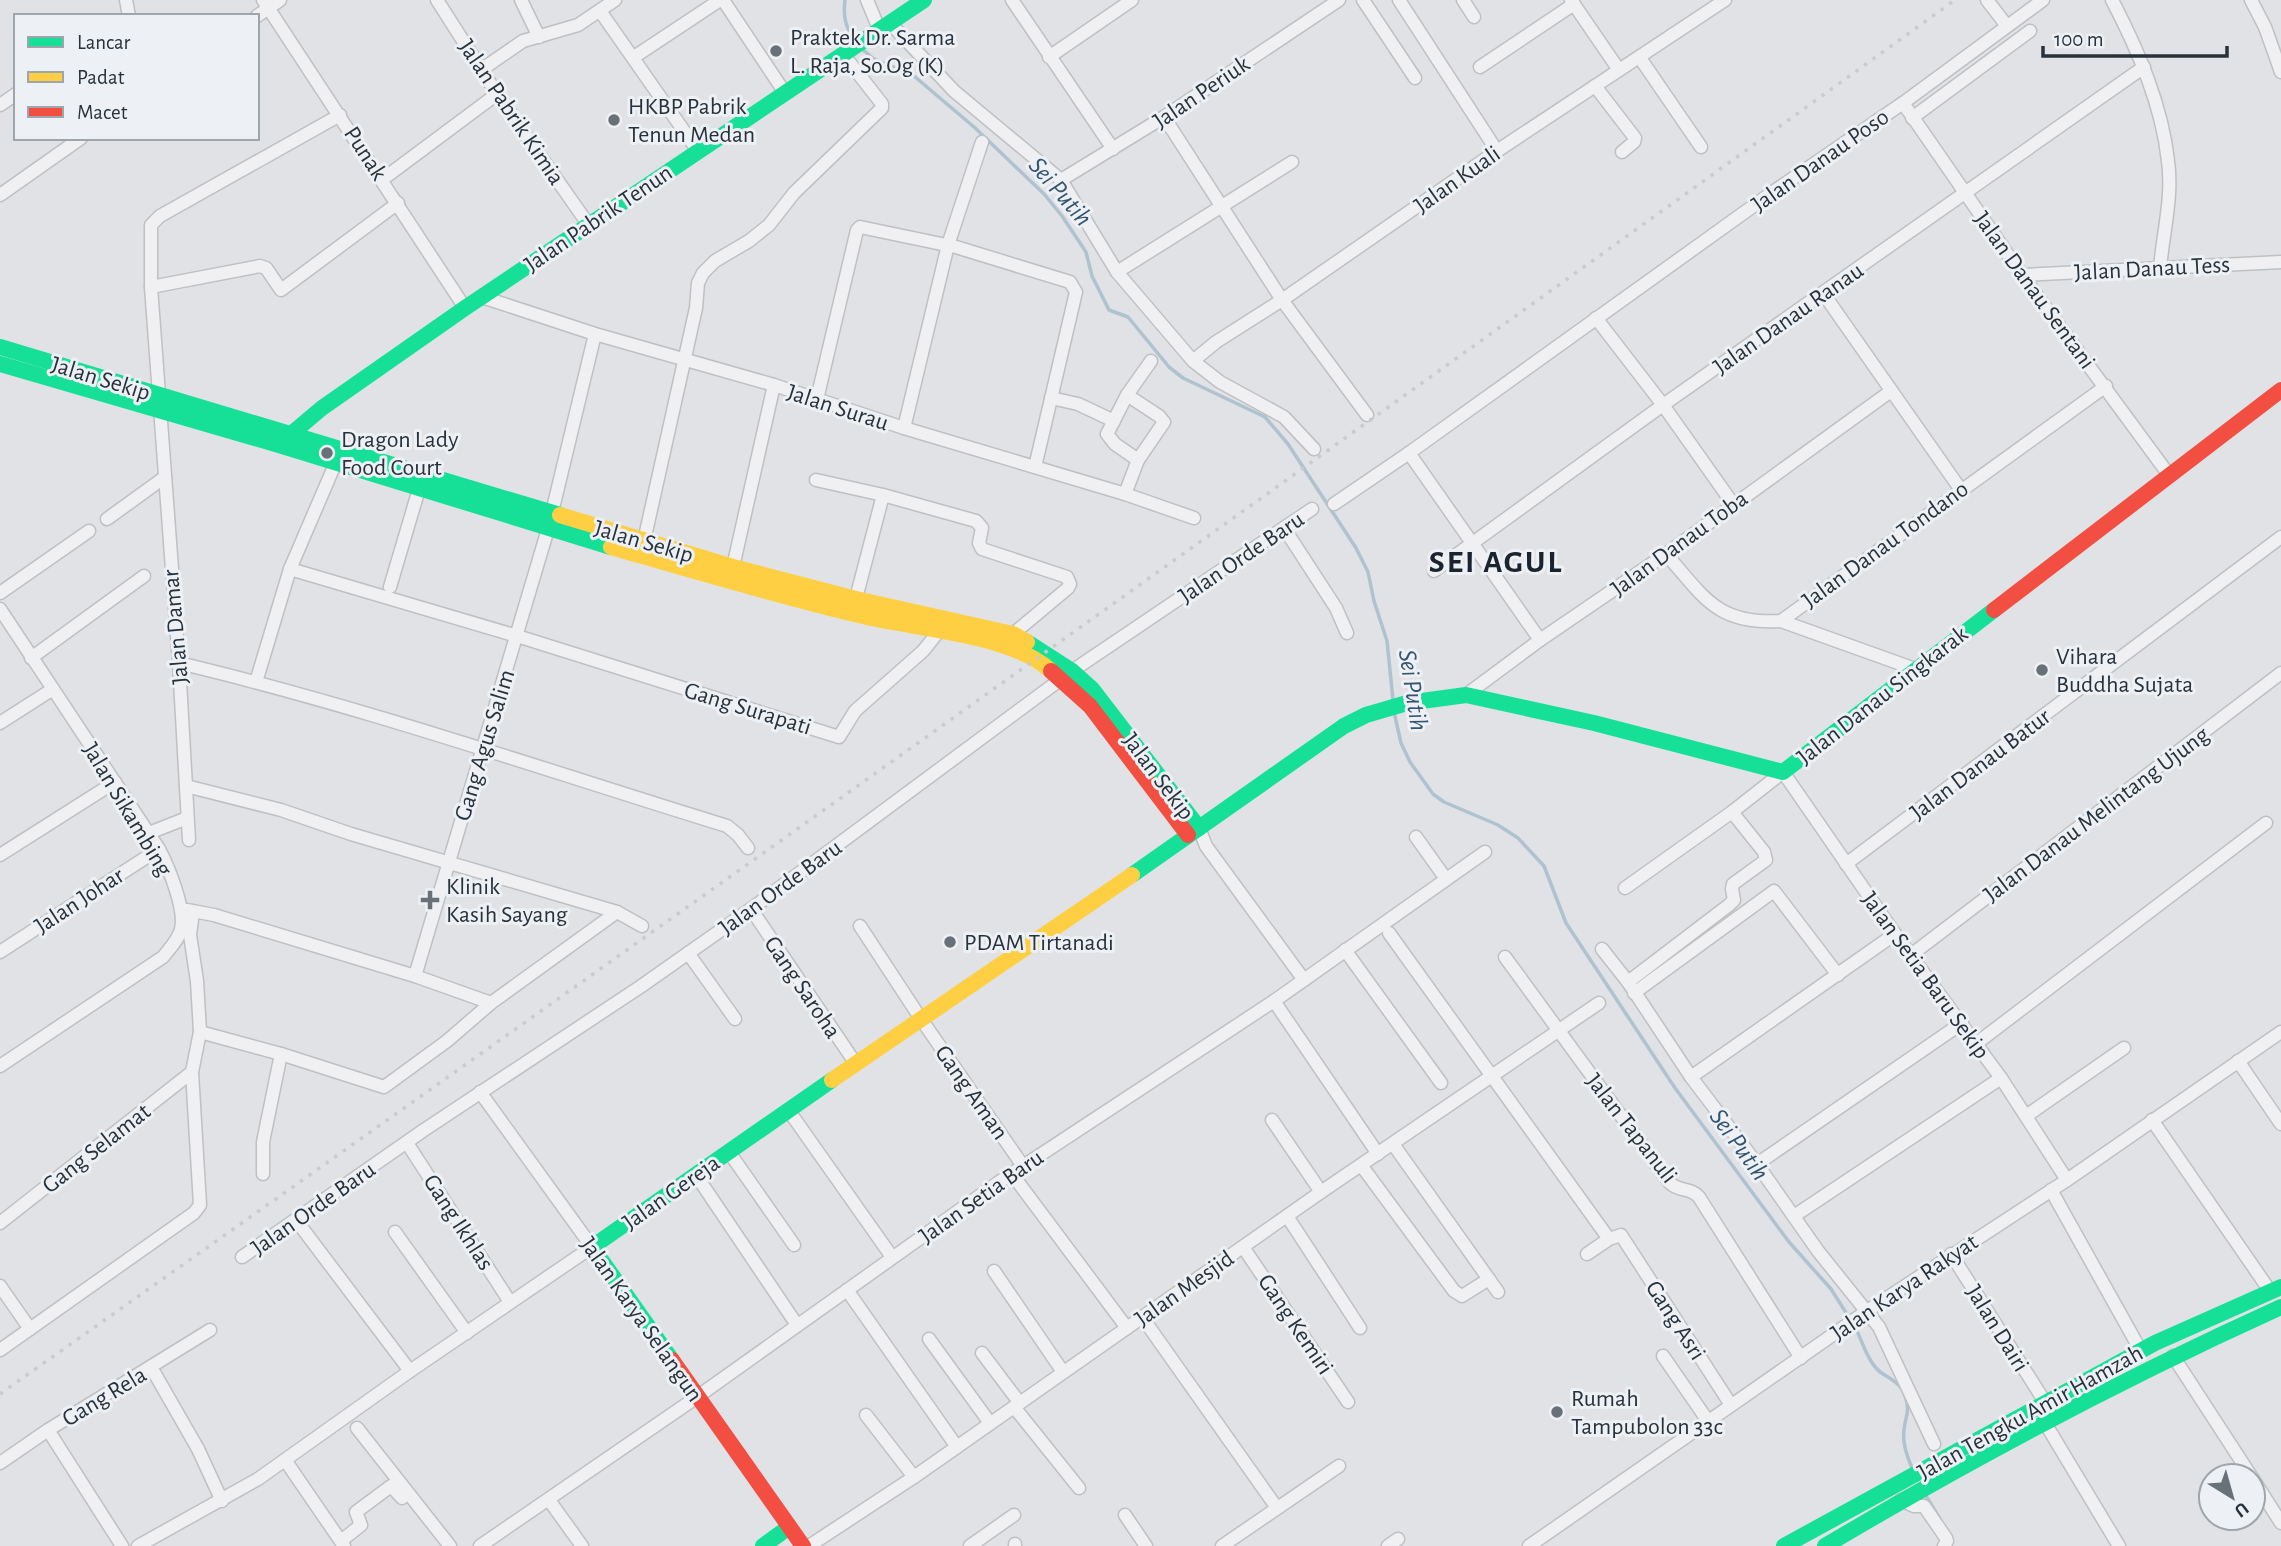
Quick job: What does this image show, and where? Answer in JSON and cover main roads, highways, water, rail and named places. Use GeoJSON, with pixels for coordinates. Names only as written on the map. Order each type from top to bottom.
{"type":"FeatureCollection","features":[{"type":"Feature","properties":{"kind":"waterway","name":"Sei Putih"},"geometry":{"type":"LineString","coordinates":[[845,0],[846,21],[855,40]]}},
{"type":"Feature","properties":{"kind":"waterway","name":"Sei Putih"},"geometry":{"type":"LineString","coordinates":[[862,49],[874,59],[914,76],[974,127],[1044,194],[1086,252],[1092,276],[1109,310],[1128,317],[1169,367],[1183,378],[1265,417],[1288,444],[1356,548],[1368,572],[1387,641],[1393,700]]}},
{"type":"Feature","properties":{"kind":"waterway","name":"Sei Putih"},"geometry":{"type":"LineString","coordinates":[[1394,712],[1401,743],[1410,762],[1433,794],[1444,802],[1498,825],[1518,838],[1544,866],[1566,923],[1675,1088],[1789,1242],[1831,1289],[1850,1319]]}},
{"type":"Feature","properties":{"kind":"waterway","name":"Sei Putih"},"geometry":{"type":"LineString","coordinates":[[1854,1325],[1872,1363],[1902,1389]]}},
{"type":"Feature","properties":{"kind":"waterway","name":"Sei Putih"},"geometry":{"type":"LineString","coordinates":[[1905,1396],[1908,1410],[1904,1440],[1913,1470]]}},
{"type":"Feature","properties":{"kind":"waterway","name":"Sei Putih"},"geometry":{"type":"LineString","coordinates":[[1926,1496],[1940,1519]]}},
{"type":"Feature","properties":{"kind":"railway"},"geometry":{"type":"LineString","coordinates":[[0,1394],[979,699],[1955,0]]}},
{"type":"Feature","properties":{"kind":"place","name":"Praktek Dr. Sarma L. Raja, So.Og (K)"},"geometry":{"type":"Point","coordinates":[776,51]}},
{"type":"Feature","properties":{"kind":"place","name":"HKBP Pabrik Tenun Medan"},"geometry":{"type":"Point","coordinates":[614,120]}},
{"type":"Feature","properties":{"kind":"place","name":"Dragon Lady Food Court"},"geometry":{"type":"Point","coordinates":[327,453]}},
{"type":"Feature","properties":{"kind":"place","name":"Vihara Buddha Sujata"},"geometry":{"type":"Point","coordinates":[2042,670]}},
{"type":"Feature","properties":{"kind":"place","name":"Klinik Kasih Sayang"},"geometry":{"type":"Point","coordinates":[430,900]}},
{"type":"Feature","properties":{"kind":"place","name":"PDAM Tirtanadi"},"geometry":{"type":"Point","coordinates":[950,942]}},
{"type":"Feature","properties":{"kind":"place","name":"Rumah Tampubolon 33c"},"geometry":{"type":"Point","coordinates":[1557,1412]}},
{"type":"Feature","properties":{"kind":"district","name":"SEI AGUL"},"geometry":{"type":"Point","coordinates":[1496,561]}}]}
